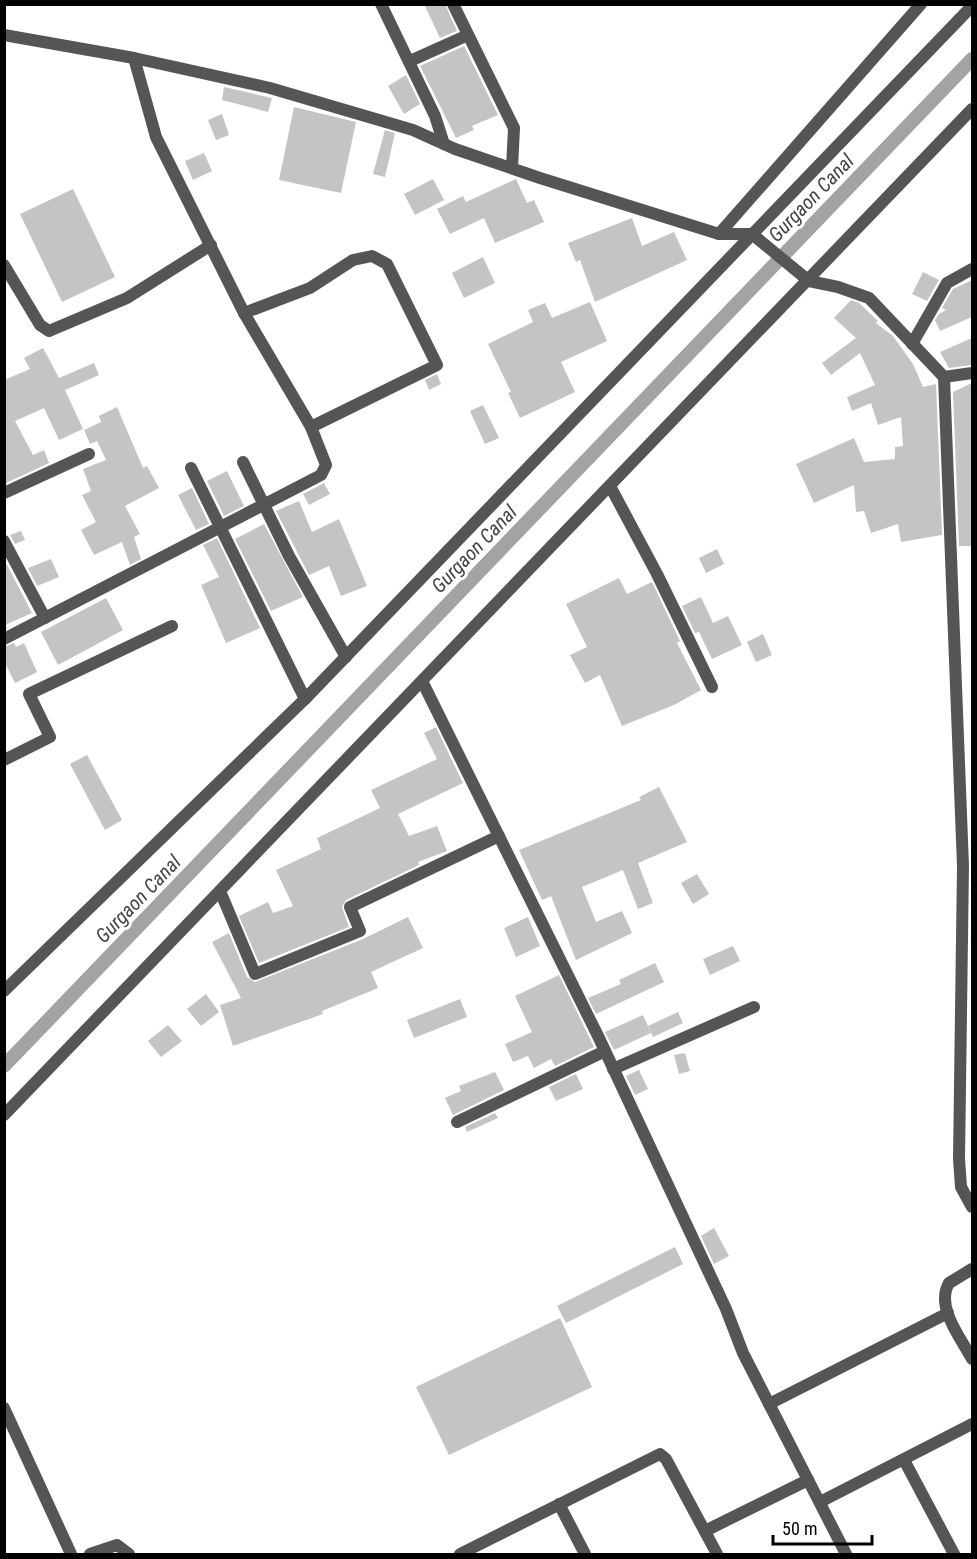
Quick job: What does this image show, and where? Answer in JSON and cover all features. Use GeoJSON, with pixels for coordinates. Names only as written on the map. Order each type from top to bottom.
{"type":"FeatureCollection","features":[{"type":"Feature","properties":{"kind":"street"},"geometry":{"type":"LineString","coordinates":[[381,4],[410,61],[435,117],[444,144]]}},
{"type":"Feature","properties":{"kind":"street"},"geometry":{"type":"LineString","coordinates":[[453,4],[514,128],[512,168]]}},
{"type":"Feature","properties":{"kind":"street"},"geometry":{"type":"LineString","coordinates":[[719,234],[921,4]]}},
{"type":"Feature","properties":{"kind":"street"},"geometry":{"type":"LineString","coordinates":[[4,990],[305,699],[972,6]]}},
{"type":"Feature","properties":{"kind":"street"},"geometry":{"type":"LineString","coordinates":[[4,34],[134,58],[270,88],[413,130],[444,144],[512,168],[719,234],[752,234],[809,281],[838,286],[869,298],[944,377],[963,866],[959,1159],[961,1187],[972,1207]]}},
{"type":"Feature","properties":{"kind":"street"},"geometry":{"type":"LineString","coordinates":[[410,61],[468,35]]}},
{"type":"Feature","properties":{"kind":"street"},"geometry":{"type":"LineString","coordinates":[[4,639],[321,475],[326,465],[311,427],[244,313],[156,137],[134,58]]}},
{"type":"Feature","properties":{"kind":"street"},"geometry":{"type":"LineString","coordinates":[[4,1115],[809,281],[972,109]]}},
{"type":"Feature","properties":{"kind":"street"},"geometry":{"type":"LineString","coordinates":[[4,265],[40,325],[49,331],[127,297],[210,245]]}},
{"type":"Feature","properties":{"kind":"street"},"geometry":{"type":"LineString","coordinates":[[244,313],[310,288],[352,260],[372,256],[387,264],[437,365],[311,427]]}},
{"type":"Feature","properties":{"kind":"street"},"geometry":{"type":"LineString","coordinates":[[912,344],[943,288],[972,269]]}},
{"type":"Feature","properties":{"kind":"street"},"geometry":{"type":"LineString","coordinates":[[944,377],[972,373]]}},
{"type":"Feature","properties":{"kind":"street"},"geometry":{"type":"LineString","coordinates":[[4,493],[89,454]]}},
{"type":"Feature","properties":{"kind":"street"},"geometry":{"type":"LineString","coordinates":[[243,462],[289,556],[346,657]]}},
{"type":"Feature","properties":{"kind":"street"},"geometry":{"type":"LineString","coordinates":[[190,468],[305,699]]}},
{"type":"Feature","properties":{"kind":"street"},"geometry":{"type":"LineString","coordinates":[[610,486],[657,574],[712,687]]}},
{"type":"Feature","properties":{"kind":"street"},"geometry":{"type":"LineString","coordinates":[[4,541],[45,618]]}},
{"type":"Feature","properties":{"kind":"street"},"geometry":{"type":"LineString","coordinates":[[5,757],[50,736],[29,694],[171,626]]}},
{"type":"Feature","properties":{"kind":"street"},"geometry":{"type":"LineString","coordinates":[[422,681],[605,1051],[769,1404],[846,1554]]}},
{"type":"Feature","properties":{"kind":"street"},"geometry":{"type":"LineString","coordinates":[[220,891],[255,974],[360,931],[350,907],[499,836]]}},
{"type":"Feature","properties":{"kind":"street"},"geometry":{"type":"LineString","coordinates":[[613,1069],[754,1007]]}},
{"type":"Feature","properties":{"kind":"street"},"geometry":{"type":"LineString","coordinates":[[457,1122],[605,1051]]}},
{"type":"Feature","properties":{"kind":"street"},"geometry":{"type":"LineString","coordinates":[[972,1269],[954,1279],[946,1288],[944,1299],[948,1313],[972,1359]]}},
{"type":"Feature","properties":{"kind":"street"},"geometry":{"type":"LineString","coordinates":[[769,1404],[948,1313]]}},
{"type":"Feature","properties":{"kind":"street"},"geometry":{"type":"LineString","coordinates":[[4,1408],[71,1554]]}},
{"type":"Feature","properties":{"kind":"street"},"geometry":{"type":"LineString","coordinates":[[820,1502],[972,1424]]}},
{"type":"Feature","properties":{"kind":"street"},"geometry":{"type":"LineString","coordinates":[[460,1554],[660,1454],[666,1459],[717,1554]]}},
{"type":"Feature","properties":{"kind":"street"},"geometry":{"type":"LineString","coordinates":[[904,1460],[954,1554]]}},
{"type":"Feature","properties":{"kind":"street"},"geometry":{"type":"LineString","coordinates":[[705,1531],[808,1480]]}},
{"type":"Feature","properties":{"kind":"street"},"geometry":{"type":"LineString","coordinates":[[559,1504],[585,1554]]}},
{"type":"Feature","properties":{"kind":"street"},"geometry":{"type":"LineString","coordinates":[[90,1554],[117,1545],[129,1554]]}},
{"type":"Feature","properties":{"kind":"building"},"geometry":{"type":"Polygon","coordinates":[[[424,4],[445,4],[457,31],[440,38],[424,4]]]}},
{"type":"Feature","properties":{"kind":"building"},"geometry":{"type":"Polygon","coordinates":[[[464,46],[498,115],[472,126],[474,130],[456,138],[420,66],[464,46]]]}},
{"type":"Feature","properties":{"kind":"building"},"geometry":{"type":"Polygon","coordinates":[[[406,75],[420,104],[404,114],[388,86],[406,75]]]}},
{"type":"Feature","properties":{"kind":"building"},"geometry":{"type":"Polygon","coordinates":[[[224,87],[272,98],[268,112],[222,100],[224,87]]]}},
{"type":"Feature","properties":{"kind":"building"},"geometry":{"type":"Polygon","coordinates":[[[294,107],[356,122],[341,193],[279,180],[294,107]]]}},
{"type":"Feature","properties":{"kind":"building"},"geometry":{"type":"Polygon","coordinates":[[[222,114],[229,135],[216,140],[208,120],[222,114]]]}},
{"type":"Feature","properties":{"kind":"building"},"geometry":{"type":"Polygon","coordinates":[[[385,130],[395,133],[385,177],[373,174],[385,130]]]}},
{"type":"Feature","properties":{"kind":"building"},"geometry":{"type":"Polygon","coordinates":[[[204,153],[212,171],[193,180],[185,161],[204,153]]]}},
{"type":"Feature","properties":{"kind":"building"},"geometry":{"type":"Polygon","coordinates":[[[433,179],[444,200],[415,215],[404,194],[433,179]]]}},
{"type":"Feature","properties":{"kind":"building"},"geometry":{"type":"Polygon","coordinates":[[[516,179],[527,203],[534,200],[544,222],[495,243],[484,218],[450,234],[437,209],[463,196],[466,202],[516,179]]]}},
{"type":"Feature","properties":{"kind":"building"},"geometry":{"type":"Polygon","coordinates":[[[73,189],[115,277],[62,302],[20,214],[73,189]]]}},
{"type":"Feature","properties":{"kind":"building"},"geometry":{"type":"Polygon","coordinates":[[[632,218],[642,246],[674,232],[687,260],[595,302],[580,260],[576,262],[568,243],[632,218]]]}},
{"type":"Feature","properties":{"kind":"building"},"geometry":{"type":"Polygon","coordinates":[[[483,257],[495,283],[464,298],[452,273],[483,257]]]}},
{"type":"Feature","properties":{"kind":"building"},"geometry":{"type":"Polygon","coordinates":[[[923,272],[939,280],[927,301],[912,294],[923,272]]]}},
{"type":"Feature","properties":{"kind":"building"},"geometry":{"type":"Polygon","coordinates":[[[972,280],[972,317],[940,331],[935,320],[946,310],[942,308],[953,289],[972,280]]]}},
{"type":"Feature","properties":{"kind":"building"},"geometry":{"type":"Polygon","coordinates":[[[851,300],[859,303],[878,321],[876,323],[893,336],[913,364],[923,387],[936,384],[942,535],[901,542],[898,524],[871,533],[864,511],[856,512],[854,485],[814,503],[796,464],[854,438],[864,462],[895,459],[895,447],[903,446],[901,417],[878,425],[871,403],[852,411],[847,397],[875,385],[860,353],[831,375],[822,363],[856,338],[834,318],[851,300]]]}},
{"type":"Feature","properties":{"kind":"building"},"geometry":{"type":"Polygon","coordinates":[[[590,302],[607,341],[561,362],[575,392],[520,418],[508,393],[511,392],[488,344],[533,322],[528,310],[545,303],[552,318],[590,302]]]}},
{"type":"Feature","properties":{"kind":"building"},"geometry":{"type":"Polygon","coordinates":[[[972,338],[972,365],[949,368],[940,352],[972,338]]]}},
{"type":"Feature","properties":{"kind":"building"},"geometry":{"type":"Polygon","coordinates":[[[43,348],[59,378],[94,363],[99,375],[65,390],[83,429],[59,440],[44,408],[15,421],[33,455],[44,450],[49,463],[4,484],[4,380],[30,369],[24,358],[43,348]]]}},
{"type":"Feature","properties":{"kind":"building"},"geometry":{"type":"Polygon","coordinates":[[[437,374],[441,384],[429,390],[425,380],[437,374]]]}},
{"type":"Feature","properties":{"kind":"building"},"geometry":{"type":"Polygon","coordinates":[[[972,383],[972,546],[959,546],[953,392],[972,383]]]}},
{"type":"Feature","properties":{"kind":"building"},"geometry":{"type":"Polygon","coordinates":[[[483,405],[499,438],[485,444],[470,411],[483,405]]]}},
{"type":"Feature","properties":{"kind":"building"},"geometry":{"type":"Polygon","coordinates":[[[117,407],[143,468],[147,466],[159,488],[125,506],[140,534],[134,537],[141,559],[130,565],[122,542],[94,555],[81,530],[96,522],[82,495],[91,491],[83,469],[106,460],[97,441],[90,444],[84,430],[101,422],[99,416],[117,407]]]}},
{"type":"Feature","properties":{"kind":"building"},"geometry":{"type":"Polygon","coordinates":[[[227,471],[244,506],[224,516],[207,481],[227,471]]]}},
{"type":"Feature","properties":{"kind":"building"},"geometry":{"type":"Polygon","coordinates":[[[324,483],[330,494],[309,505],[303,494],[324,483]]]}},
{"type":"Feature","properties":{"kind":"building"},"geometry":{"type":"Polygon","coordinates":[[[192,488],[209,524],[196,530],[178,495],[192,488]]]}},
{"type":"Feature","properties":{"kind":"building"},"geometry":{"type":"Polygon","coordinates":[[[299,501],[312,532],[339,519],[367,586],[341,596],[329,566],[309,575],[276,511],[299,501]]]}},
{"type":"Feature","properties":{"kind":"building"},"geometry":{"type":"Polygon","coordinates":[[[264,524],[303,597],[271,611],[235,539],[264,524]]]}},
{"type":"Feature","properties":{"kind":"building"},"geometry":{"type":"Polygon","coordinates":[[[21,531],[25,540],[15,544],[10,535],[21,531]]]}},
{"type":"Feature","properties":{"kind":"building"},"geometry":{"type":"Polygon","coordinates":[[[217,538],[260,628],[226,643],[201,585],[219,577],[203,545],[217,538]]]}},
{"type":"Feature","properties":{"kind":"building"},"geometry":{"type":"Polygon","coordinates":[[[717,549],[724,564],[706,573],[699,558],[717,549]]]}},
{"type":"Feature","properties":{"kind":"building"},"geometry":{"type":"Polygon","coordinates":[[[4,559],[32,613],[5,625],[7,628],[4,629],[4,559]]]}},
{"type":"Feature","properties":{"kind":"building"},"geometry":{"type":"Polygon","coordinates":[[[51,559],[59,577],[37,586],[28,568],[51,559]]]}},
{"type":"Feature","properties":{"kind":"building"},"geometry":{"type":"Polygon","coordinates":[[[619,578],[627,594],[652,582],[680,641],[677,643],[701,690],[674,705],[622,726],[600,675],[585,683],[570,655],[587,647],[566,604],[619,578]]]}},
{"type":"Feature","properties":{"kind":"building"},"geometry":{"type":"Polygon","coordinates":[[[701,597],[713,623],[728,616],[742,645],[712,659],[699,632],[695,633],[682,606],[701,597]]]}},
{"type":"Feature","properties":{"kind":"building"},"geometry":{"type":"Polygon","coordinates":[[[106,598],[123,630],[58,665],[41,632],[106,598]]]}},
{"type":"Feature","properties":{"kind":"building"},"geometry":{"type":"Polygon","coordinates":[[[763,634],[772,655],[756,662],[747,642],[763,634]]]}},
{"type":"Feature","properties":{"kind":"building"},"geometry":{"type":"Polygon","coordinates":[[[14,643],[16,647],[24,643],[37,672],[15,683],[4,661],[4,647],[14,643]]]}},
{"type":"Feature","properties":{"kind":"building"},"geometry":{"type":"Polygon","coordinates":[[[436,727],[463,783],[398,814],[409,836],[437,826],[447,851],[418,862],[419,865],[346,900],[342,907],[349,927],[259,963],[239,916],[268,902],[273,913],[293,906],[276,870],[321,849],[317,838],[380,808],[371,790],[437,759],[424,733],[436,727]]]}},
{"type":"Feature","properties":{"kind":"building"},"geometry":{"type":"Polygon","coordinates":[[[87,755],[122,820],[105,830],[70,764],[87,755]]]}},
{"type":"Feature","properties":{"kind":"building"},"geometry":{"type":"Polygon","coordinates":[[[659,787],[687,842],[638,863],[653,903],[638,909],[623,870],[582,887],[596,922],[622,911],[632,933],[576,960],[551,896],[542,900],[519,850],[641,800],[639,797],[659,787]]]}},
{"type":"Feature","properties":{"kind":"building"},"geometry":{"type":"Polygon","coordinates":[[[697,874],[709,894],[693,904],[681,883],[697,874]]]}},
{"type":"Feature","properties":{"kind":"building"},"geometry":{"type":"Polygon","coordinates":[[[408,917],[423,948],[371,972],[378,988],[322,1011],[323,1014],[233,1046],[220,1005],[241,998],[212,942],[229,933],[247,977],[255,982],[363,939],[408,917]]]}},
{"type":"Feature","properties":{"kind":"building"},"geometry":{"type":"Polygon","coordinates":[[[528,917],[540,946],[516,957],[504,928],[528,917]]]}},
{"type":"Feature","properties":{"kind":"building"},"geometry":{"type":"Polygon","coordinates":[[[733,946],[740,961],[710,975],[703,959],[733,946]]]}},
{"type":"Feature","properties":{"kind":"building"},"geometry":{"type":"Polygon","coordinates":[[[655,963],[664,982],[596,1014],[588,998],[621,984],[619,980],[655,963]]]}},
{"type":"Feature","properties":{"kind":"building"},"geometry":{"type":"Polygon","coordinates":[[[559,975],[594,1047],[555,1066],[551,1059],[534,1068],[528,1056],[513,1062],[505,1044],[532,1032],[515,996],[559,975]]]}},
{"type":"Feature","properties":{"kind":"building"},"geometry":{"type":"Polygon","coordinates":[[[206,994],[219,1012],[201,1026],[187,1009],[206,994]]]}},
{"type":"Feature","properties":{"kind":"building"},"geometry":{"type":"Polygon","coordinates":[[[460,999],[467,1017],[414,1038],[407,1020],[460,999]]]}},
{"type":"Feature","properties":{"kind":"building"},"geometry":{"type":"Polygon","coordinates":[[[678,1012],[683,1023],[653,1037],[648,1026],[678,1012]]]}},
{"type":"Feature","properties":{"kind":"building"},"geometry":{"type":"Polygon","coordinates":[[[643,1015],[651,1033],[614,1050],[605,1032],[643,1015]]]}},
{"type":"Feature","properties":{"kind":"building"},"geometry":{"type":"Polygon","coordinates":[[[168,1025],[182,1041],[161,1057],[148,1041],[168,1025]]]}},
{"type":"Feature","properties":{"kind":"building"},"geometry":{"type":"Polygon","coordinates":[[[685,1053],[690,1071],[679,1074],[674,1055],[685,1053]]]}},
{"type":"Feature","properties":{"kind":"building"},"geometry":{"type":"Polygon","coordinates":[[[639,1070],[648,1089],[635,1095],[626,1076],[639,1070]]]}},
{"type":"Feature","properties":{"kind":"building"},"geometry":{"type":"Polygon","coordinates":[[[495,1072],[504,1090],[453,1115],[445,1098],[461,1091],[459,1086],[495,1072]]]}},
{"type":"Feature","properties":{"kind":"building"},"geometry":{"type":"Polygon","coordinates":[[[576,1074],[583,1089],[556,1101],[549,1087],[576,1074]]]}},
{"type":"Feature","properties":{"kind":"building"},"geometry":{"type":"Polygon","coordinates":[[[495,1113],[498,1118],[467,1132],[465,1127],[495,1113]]]}},
{"type":"Feature","properties":{"kind":"building"},"geometry":{"type":"Polygon","coordinates":[[[714,1228],[729,1256],[714,1264],[701,1236],[714,1228]]]}},
{"type":"Feature","properties":{"kind":"building"},"geometry":{"type":"Polygon","coordinates":[[[675,1247],[683,1264],[566,1323],[557,1306],[675,1247]]]}},
{"type":"Feature","properties":{"kind":"building"},"geometry":{"type":"Polygon","coordinates":[[[560,1318],[592,1387],[449,1455],[416,1387],[560,1318]]]}},
{"type":"Feature","properties":{"kind":"waterway","name":"Gurgaon Canal"},"geometry":{"type":"LineString","coordinates":[[4,1066],[972,59]]}}]}
